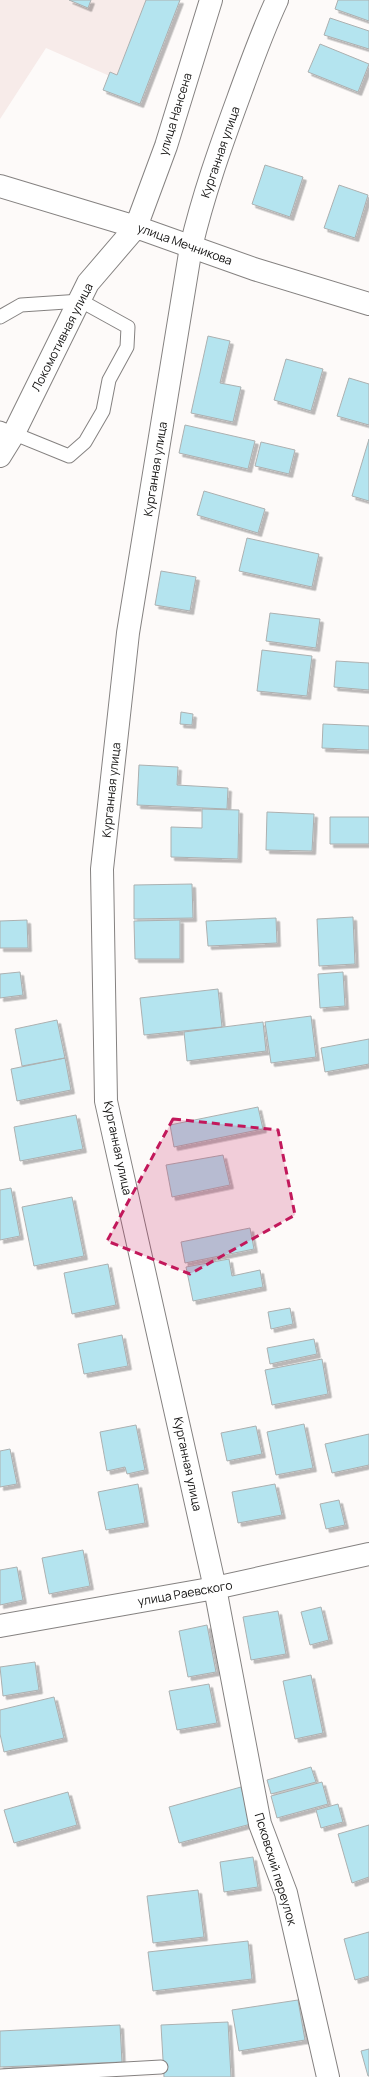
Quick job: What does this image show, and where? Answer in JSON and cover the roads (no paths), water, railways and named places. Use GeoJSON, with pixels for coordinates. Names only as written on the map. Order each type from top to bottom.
{"type":"FeatureCollection","features":[{"type":"Feature","properties":{"kind":"street","name":"улица Нансена"},"geometry":{"type":"LineString","coordinates":[[136,227],[166,146],[211,0]]}},
{"type":"Feature","properties":{"kind":"street","name":"Курганная улица"},"geometry":{"type":"LineString","coordinates":[[215,1588],[106,1101],[102,869],[128,633],[191,247],[200,209],[212,170],[257,47],[277,0]]}},
{"type":"Feature","properties":{"kind":"street","name":"улица Мечникова"},"geometry":{"type":"LineString","coordinates":[[0,186],[136,227],[254,269],[369,304]]}},
{"type":"Feature","properties":{"kind":"street","name":"Локомотивная улица"},"geometry":{"type":"LineString","coordinates":[[0,456],[7,432],[80,301],[88,283],[136,227]]}},
{"type":"Feature","properties":{"kind":"street","name":"улица Раевского"},"geometry":{"type":"LineString","coordinates":[[0,1626],[215,1588],[369,1554]]}},
{"type":"Feature","properties":{"kind":"street","name":"Псковский переулок"},"geometry":{"type":"LineString","coordinates":[[215,1588],[260,1824],[286,1894],[328,2077]]}},
{"type":"Feature","properties":{"kind":"lane"},"geometry":{"type":"LineString","coordinates":[[0,317],[21,305],[80,301],[128,327],[127,347],[109,380],[103,411],[85,442],[69,456],[7,432]]}},
{"type":"Feature","properties":{"kind":"lane"},"geometry":{"type":"LineString","coordinates":[[0,2076],[161,2066]]}}]}
